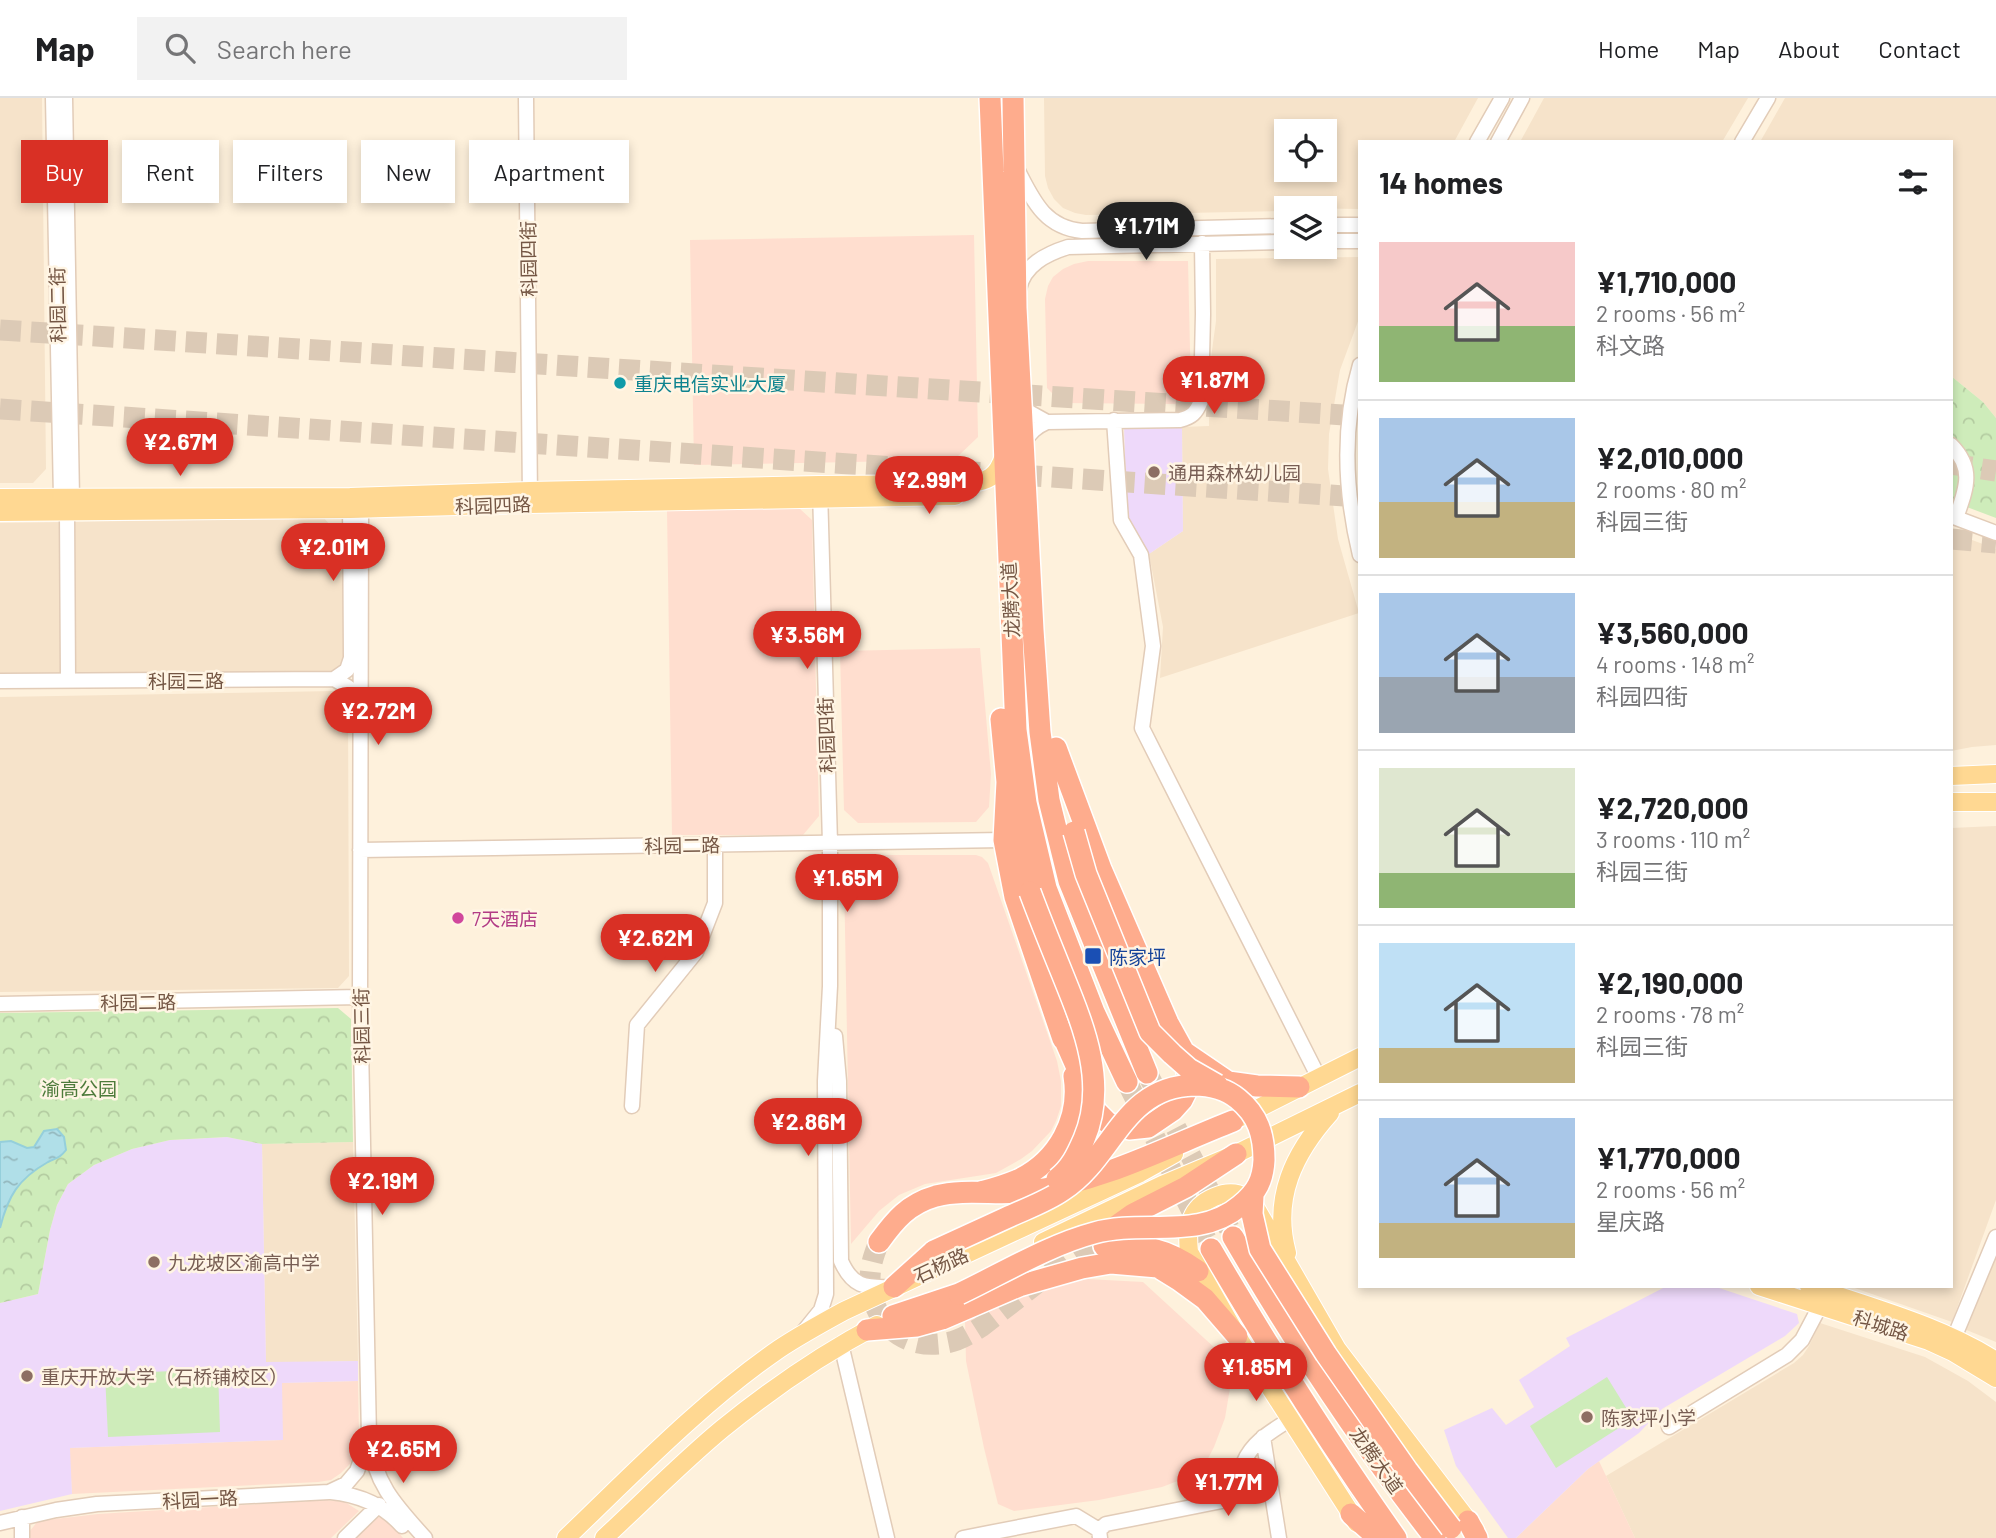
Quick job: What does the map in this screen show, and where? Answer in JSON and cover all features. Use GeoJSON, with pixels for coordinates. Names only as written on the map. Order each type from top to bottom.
{"type":"FeatureCollection","features":[{"type":"Feature","properties":{"kind":"highway","name":"龙腾大道"},"geometry":{"type":"LineString","coordinates":[[990,98],[1016,730],[1027,803],[1046,888],[1094,1012],[1127,1082]]}},
{"type":"Feature","properties":{"kind":"highway","name":"龙腾大道"},"geometry":{"type":"LineString","coordinates":[[1013,98],[1016,308],[1033,630],[1049,800],[1069,880],[1147,1073]]}},
{"type":"Feature","properties":{"kind":"highway"},"geometry":{"type":"LineString","coordinates":[[1015,167],[1024,98]]}},
{"type":"Feature","properties":{"kind":"highway"},"geometry":{"type":"LineString","coordinates":[[1006,1218],[1036,1197],[1075,1160],[1091,1124],[1094,1093],[1092,1060],[1080,1019],[1030,892],[1007,782],[999,639],[1008,556]]}},
{"type":"Feature","properties":{"kind":"highway"},"geometry":{"type":"LineString","coordinates":[[1033,630],[1074,832],[1086,874],[1150,1032],[1189,1069],[1231,1093],[1250,1108],[1261,1131],[1264,1156],[1263,1172],[1254,1195],[1252,1214],[1260,1249],[1326,1354],[1407,1470],[1462,1534]]}},
{"type":"Feature","properties":{"kind":"highway"},"geometry":{"type":"LineString","coordinates":[[1056,748],[1107,882],[1168,1023],[1184,1052],[1188,1079],[1182,1100],[1174,1110],[1148,1127],[1129,1129],[1108,1123],[1097,1111],[1059,1027]]}},
{"type":"Feature","properties":{"kind":"highway"},"geometry":{"type":"LineString","coordinates":[[981,1192],[1020,1179],[1052,1154],[1068,1130],[1076,1088],[1059,1027],[1015,897],[1003,840],[1007,782]]}},
{"type":"Feature","properties":{"kind":"highway"},"geometry":{"type":"LineString","coordinates":[[1184,1052],[1228,1082],[1299,1087]]}},
{"type":"Feature","properties":{"kind":"highway"},"geometry":{"type":"LineString","coordinates":[[894,1287],[934,1251],[1065,1190],[1100,1154],[1137,1107],[1152,1096],[1177,1086],[1206,1085],[1231,1093]]}},
{"type":"Feature","properties":{"kind":"highway"},"geometry":{"type":"LineString","coordinates":[[879,1242],[894,1220],[916,1204],[937,1196],[1033,1191],[1097,1176],[1233,1121]]}},
{"type":"Feature","properties":{"kind":"highway"},"geometry":{"type":"LineString","coordinates":[[1198,1271],[1181,1259],[1147,1246],[1102,1242],[1133,1214],[1186,1187],[1236,1154]]}},
{"type":"Feature","properties":{"kind":"highway"},"geometry":{"type":"LineString","coordinates":[[892,1316],[959,1294],[1058,1246],[1094,1233],[1217,1221],[1254,1195]]}},
{"type":"Feature","properties":{"kind":"highway","name":"龙腾大道"},"geometry":{"type":"LineString","coordinates":[[1233,1237],[1277,1312],[1391,1482],[1462,1534]]}},
{"type":"Feature","properties":{"kind":"highway","name":"龙腾大道"},"geometry":{"type":"LineString","coordinates":[[1211,1249],[1255,1324],[1396,1538]]}},
{"type":"Feature","properties":{"kind":"highway"},"geometry":{"type":"LineString","coordinates":[[867,1330],[918,1326],[942,1319],[1019,1286],[1082,1268],[1111,1263],[1158,1267],[1205,1299],[1237,1336]]}},
{"type":"Feature","properties":{"kind":"highway"},"geometry":{"type":"LineString","coordinates":[[1350,1514],[1378,1538]]}},
{"type":"Feature","properties":{"kind":"main road","name":"科园四路"},"geometry":{"type":"LineString","coordinates":[[0,498],[67,502],[355,503],[820,492],[968,496],[973,493],[973,489],[967,484],[979,483],[995,475],[1004,456]]}},
{"type":"Feature","properties":{"kind":"main road","name":"科园四路"},"geometry":{"type":"LineString","coordinates":[[0,512],[67,502]]}},
{"type":"Feature","properties":{"kind":"main road"},"geometry":{"type":"LineString","coordinates":[[1953,776],[1996,774]]}},
{"type":"Feature","properties":{"kind":"main road"},"geometry":{"type":"LineString","coordinates":[[1953,802],[1996,802]]}},
{"type":"Feature","properties":{"kind":"main road","name":"石杨路"},"geometry":{"type":"LineString","coordinates":[[566,1538],[709,1404],[757,1365],[801,1335],[894,1287],[1140,1173],[1233,1121],[1358,1057]]}},
{"type":"Feature","properties":{"kind":"main road","name":"石杨路"},"geometry":{"type":"LineString","coordinates":[[604,1538],[721,1430],[773,1390],[841,1344],[924,1299],[1162,1185],[1236,1154],[1358,1094]]}},
{"type":"Feature","properties":{"kind":"main road"},"geometry":{"type":"LineString","coordinates":[[1294,1277],[1282,1224],[1287,1183],[1293,1165],[1312,1133],[1337,1105]]}},
{"type":"Feature","properties":{"kind":"main road"},"geometry":{"type":"LineString","coordinates":[[1367,1538],[1289,1420],[1189,1252],[1192,1217],[1200,1205],[1210,1198],[1235,1195],[1244,1197],[1254,1205],[1337,1349],[1462,1534]]}},
{"type":"Feature","properties":{"kind":"main road","name":"科城路"},"geometry":{"type":"LineString","coordinates":[[1765,1288],[1929,1341],[1996,1378]]}},
{"type":"Feature","properties":{"kind":"main road","name":"科城路"},"geometry":{"type":"LineString","coordinates":[[1815,1288],[1933,1329],[1991,1357]]}},
{"type":"Feature","properties":{"kind":"street","name":"科园二街"},"geometry":{"type":"LineString","coordinates":[[53,98],[67,502]]}},
{"type":"Feature","properties":{"kind":"street","name":"科园二街"},"geometry":{"type":"LineString","coordinates":[[65,98],[68,681]]}},
{"type":"Feature","properties":{"kind":"street","name":"科园四街"},"geometry":{"type":"LineString","coordinates":[[526,98],[530,497]]}},
{"type":"Feature","properties":{"kind":"street"},"geometry":{"type":"LineString","coordinates":[[1478,140],[1502,98]]}},
{"type":"Feature","properties":{"kind":"street"},"geometry":{"type":"LineString","coordinates":[[1499,140],[1522,98]]}},
{"type":"Feature","properties":{"kind":"street"},"geometry":{"type":"LineString","coordinates":[[1743,140],[1768,98]]}},
{"type":"Feature","properties":{"kind":"street"},"geometry":{"type":"LineString","coordinates":[[1015,167],[1041,211],[1069,230],[1274,226]]}},
{"type":"Feature","properties":{"kind":"street"},"geometry":{"type":"LineString","coordinates":[[1337,225],[1358,225]]}},
{"type":"Feature","properties":{"kind":"street"},"geometry":{"type":"LineString","coordinates":[[1337,241],[1355,242]]}},
{"type":"Feature","properties":{"kind":"street"},"geometry":{"type":"LineString","coordinates":[[1016,308],[1021,282],[1027,270],[1036,262],[1068,247],[1274,242]]}},
{"type":"Feature","properties":{"kind":"street"},"geometry":{"type":"LineString","coordinates":[[1023,444],[1036,426],[1047,422],[1180,420],[1191,417],[1197,411],[1201,401],[1202,243]]}},
{"type":"Feature","properties":{"kind":"street"},"geometry":{"type":"LineString","coordinates":[[1358,374],[1351,406],[1348,471],[1351,510],[1358,545]]}},
{"type":"Feature","properties":{"kind":"street"},"geometry":{"type":"LineString","coordinates":[[1021,402],[1029,412],[1047,422]]}},
{"type":"Feature","properties":{"kind":"street"},"geometry":{"type":"LineString","coordinates":[[1114,421],[1121,520],[1140,555],[1153,646],[1142,728],[1319,1077]]}},
{"type":"Feature","properties":{"kind":"street"},"geometry":{"type":"LineString","coordinates":[[1953,446],[1964,460],[1966,469],[1965,491],[1954,517],[1996,533]]}},
{"type":"Feature","properties":{"kind":"street","name":"科园四街"},"geometry":{"type":"LineString","coordinates":[[801,1335],[821,1310],[826,1294],[825,1081],[830,986],[830,843],[820,492]]}},
{"type":"Feature","properties":{"kind":"street"},"geometry":{"type":"LineString","coordinates":[[355,503],[351,657],[347,670],[334,680],[348,687],[360,706]]}},
{"type":"Feature","properties":{"kind":"street","name":"科园三街"},"geometry":{"type":"LineString","coordinates":[[355,503],[360,706],[360,997],[369,1437],[371,1456],[380,1482],[425,1538]]}},
{"type":"Feature","properties":{"kind":"street","name":"科园三路"},"geometry":{"type":"LineString","coordinates":[[0,681],[334,680]]}},
{"type":"Feature","properties":{"kind":"street","name":"科园二路"},"geometry":{"type":"LineString","coordinates":[[360,850],[1003,840]]}},
{"type":"Feature","properties":{"kind":"street"},"geometry":{"type":"LineString","coordinates":[[632,1105],[637,1025],[695,951],[715,903],[715,845]]}},
{"type":"Feature","properties":{"kind":"street","name":"科园四街"},"geometry":{"type":"LineString","coordinates":[[830,986],[839,1081],[841,1261],[849,1277],[857,1283],[866,1287],[894,1287]]}},
{"type":"Feature","properties":{"kind":"street","name":"科园二路"},"geometry":{"type":"LineString","coordinates":[[0,1004],[360,997]]}},
{"type":"Feature","properties":{"kind":"street"},"geometry":{"type":"LineString","coordinates":[[1954,1338],[1996,1237]]}},
{"type":"Feature","properties":{"kind":"street"},"geometry":{"type":"LineString","coordinates":[[1669,1427],[1787,1355],[1802,1340],[1820,1306]]}},
{"type":"Feature","properties":{"kind":"street"},"geometry":{"type":"LineString","coordinates":[[841,1344],[887,1538]]}},
{"type":"Feature","properties":{"kind":"street"},"geometry":{"type":"LineString","coordinates":[[963,1538],[1076,1516],[1100,1534],[1106,1524],[1222,1502],[1233,1491],[1244,1460],[1264,1437],[1289,1420]]}},
{"type":"Feature","properties":{"kind":"street"},"geometry":{"type":"LineString","coordinates":[[330,1492],[346,1484],[356,1471],[369,1437]]}},
{"type":"Feature","properties":{"kind":"street"},"geometry":{"type":"LineString","coordinates":[[1264,1437],[1279,1538]]}},
{"type":"Feature","properties":{"kind":"street"},"geometry":{"type":"LineString","coordinates":[[330,1492],[352,1494],[379,1505],[394,1516],[413,1538]]}},
{"type":"Feature","properties":{"kind":"street","name":"科园一路"},"geometry":{"type":"LineString","coordinates":[[0,1523],[55,1510],[97,1504],[330,1492]]}},
{"type":"Feature","properties":{"kind":"street"},"geometry":{"type":"LineString","coordinates":[[345,1538],[379,1505]]}},
{"type":"Feature","properties":{"kind":"street"},"geometry":{"type":"LineString","coordinates":[[22,1517],[22,1538]]}},
{"type":"Feature","properties":{"kind":"shaded area"},"geometry":{"type":"Polygon","coordinates":[[[0,98],[42,98],[42,140],[21,140],[21,203],[43,203],[46,469],[33,483],[0,483],[0,98]]]}},
{"type":"Feature","properties":{"kind":"shaded area"},"geometry":{"type":"Polygon","coordinates":[[[1044,98],[1478,98],[1455,140],[1358,140],[1358,209],[1337,209],[1337,196],[1274,196],[1274,211],[1086,215],[1063,208],[1054,199],[1045,176],[1044,98]]]}},
{"type":"Feature","properties":{"kind":"shaded area"},"geometry":{"type":"Polygon","coordinates":[[[1544,98],[1748,98],[1723,140],[1521,140],[1544,98]]]}},
{"type":"Feature","properties":{"kind":"shaded area"},"geometry":{"type":"Polygon","coordinates":[[[1785,98],[1996,98],[1996,418],[1983,402],[1953,378],[1953,140],[1761,140],[1785,98]]]}},
{"type":"Feature","properties":{"kind":"shaded area"},"geometry":{"type":"Polygon","coordinates":[[[974,235],[978,437],[954,460],[694,465],[690,240],[974,235]]]}},
{"type":"Feature","properties":{"kind":"shaded area"},"geometry":{"type":"Polygon","coordinates":[[[1358,257],[1358,321],[1340,370],[1329,434],[1328,469],[1338,539],[1358,613],[1160,678],[1163,627],[1149,554],[1183,531],[1182,427],[1209,426],[1210,365],[1216,321],[1216,259],[1358,257]]]}},
{"type":"Feature","properties":{"kind":"shaded area"},"geometry":{"type":"Polygon","coordinates":[[[1088,261],[1188,261],[1191,394],[1177,404],[1062,403],[1047,388],[1045,299],[1048,286],[1053,277],[1063,269],[1088,261]]]}},
{"type":"Feature","properties":{"kind":"shaded area","name":"通用森林幼儿园"},"geometry":{"type":"Polygon","coordinates":[[[1124,427],[1182,427],[1183,531],[1149,554],[1127,517],[1124,427]]]}},
{"type":"Feature","properties":{"kind":"shaded area"},"geometry":{"type":"Polygon","coordinates":[[[799,508],[812,520],[819,816],[803,835],[672,835],[667,510],[799,508]]]}},
{"type":"Feature","properties":{"kind":"shaded area"},"geometry":{"type":"Polygon","coordinates":[[[324,518],[344,541],[345,661],[336,672],[0,674],[0,523],[324,518]]]}},
{"type":"Feature","properties":{"kind":"shaded area"},"geometry":{"type":"Polygon","coordinates":[[[1953,533],[1996,549],[1996,745],[1953,751],[1953,533]]]}},
{"type":"Feature","properties":{"kind":"shaded area"},"geometry":{"type":"Polygon","coordinates":[[[980,648],[991,774],[989,807],[976,822],[858,823],[844,810],[840,651],[980,648]]]}},
{"type":"Feature","properties":{"kind":"shaded area"},"geometry":{"type":"Polygon","coordinates":[[[334,691],[348,704],[349,976],[338,988],[0,992],[0,697],[334,691]]]}},
{"type":"Feature","properties":{"kind":"shaded area"},"geometry":{"type":"Polygon","coordinates":[[[1996,826],[1996,1200],[1952,1322],[1855,1288],[1953,1288],[1953,828],[1996,826]]]}},
{"type":"Feature","properties":{"kind":"shaded area"},"geometry":{"type":"Polygon","coordinates":[[[860,855],[976,855],[988,863],[1057,1061],[1061,1081],[1061,1106],[1051,1131],[1021,1159],[996,1173],[925,1184],[899,1195],[879,1211],[851,1244],[844,877],[846,867],[860,855]]]}},
{"type":"Feature","properties":{"kind":"shaded area","name":"九龙坡区渝高中学"},"geometry":{"type":"Polygon","coordinates":[[[227,1137],[262,1144],[266,1362],[358,1361],[358,1381],[282,1383],[283,1440],[70,1448],[72,1494],[0,1511],[0,1303],[38,1294],[50,1230],[57,1205],[68,1184],[94,1165],[132,1149],[170,1140],[227,1137]]]}},
{"type":"Feature","properties":{"kind":"shaded area"},"geometry":{"type":"Polygon","coordinates":[[[353,1142],[358,1361],[266,1363],[262,1144],[353,1142]]]}},
{"type":"Feature","properties":{"kind":"shaded area"},"geometry":{"type":"Polygon","coordinates":[[[1996,1254],[1996,1342],[1964,1329],[1996,1254]]]}},
{"type":"Feature","properties":{"kind":"shaded area"},"geometry":{"type":"Polygon","coordinates":[[[1087,1279],[1143,1282],[1241,1372],[1230,1388],[1225,1418],[1201,1472],[1162,1487],[1099,1500],[1014,1511],[998,1504],[966,1361],[965,1320],[1023,1291],[1087,1279]]]}},
{"type":"Feature","properties":{"kind":"shaded area","name":"陈家坪小学"},"geometry":{"type":"Polygon","coordinates":[[[1663,1288],[1719,1288],[1797,1314],[1799,1323],[1785,1336],[1662,1409],[1639,1433],[1588,1469],[1516,1538],[1508,1538],[1456,1466],[1444,1430],[1492,1408],[1506,1425],[1534,1407],[1519,1380],[1570,1346],[1566,1338],[1663,1288]]]}},
{"type":"Feature","properties":{"kind":"shaded area"},"geometry":{"type":"Polygon","coordinates":[[[1820,1323],[1925,1357],[1968,1381],[1996,1402],[1996,1538],[1635,1538],[1606,1476],[1794,1363],[1809,1346],[1820,1323]]]}},
{"type":"Feature","properties":{"kind":"shaded area"},"geometry":{"type":"Polygon","coordinates":[[[358,1381],[359,1434],[355,1449],[350,1464],[331,1480],[72,1494],[69,1448],[282,1440],[281,1383],[358,1381]]]}},
{"type":"Feature","properties":{"kind":"shaded area"},"geometry":{"type":"Polygon","coordinates":[[[1599,1461],[1635,1538],[1516,1538],[1588,1469],[1599,1461]]]}},
{"type":"Feature","properties":{"kind":"shaded area"},"geometry":{"type":"Polygon","coordinates":[[[327,1500],[345,1502],[359,1511],[331,1538],[29,1538],[29,1532],[38,1521],[98,1514],[327,1500]]]}},
{"type":"Feature","properties":{"kind":"shaded area"},"geometry":{"type":"Polygon","coordinates":[[[378,1517],[390,1522],[403,1538],[355,1538],[378,1517]]]}},
{"type":"Feature","properties":{"kind":"green space"},"geometry":{"type":"Polygon","coordinates":[[[1953,378],[1983,402],[1996,418],[1996,518],[1953,502],[1953,378]]]}},
{"type":"Feature","properties":{"kind":"green space","name":"渝高公园"},"geometry":{"type":"Polygon","coordinates":[[[338,1008],[351,1019],[353,1142],[262,1144],[227,1137],[170,1140],[132,1149],[94,1165],[68,1184],[57,1205],[38,1294],[0,1303],[0,1013],[338,1008]]]}},
{"type":"Feature","properties":{"kind":"green space"},"geometry":{"type":"Polygon","coordinates":[[[218,1369],[220,1432],[108,1437],[105,1374],[218,1369]]]}},
{"type":"Feature","properties":{"kind":"green space"},"geometry":{"type":"Polygon","coordinates":[[[1607,1377],[1633,1419],[1556,1468],[1530,1426],[1607,1377]]]}},
{"type":"Feature","properties":{"kind":"water"},"geometry":{"type":"Polygon","coordinates":[[[57,1129],[64,1137],[66,1150],[29,1175],[16,1189],[0,1228],[0,1142],[11,1141],[27,1148],[34,1147],[44,1131],[57,1129]]]}},
{"type":"Feature","properties":{"kind":"tunnel"},"geometry":{"type":"LineString","coordinates":[[0,330],[1358,416]]}},
{"type":"Feature","properties":{"kind":"tunnel"},"geometry":{"type":"LineString","coordinates":[[0,409],[1358,497]]}},
{"type":"Feature","properties":{"kind":"tunnel"},"geometry":{"type":"LineString","coordinates":[[1953,464],[1996,471]]}},
{"type":"Feature","properties":{"kind":"tunnel"},"geometry":{"type":"LineString","coordinates":[[1953,539],[1996,543]]}},
{"type":"Feature","properties":{"kind":"tunnel"},"geometry":{"type":"LineString","coordinates":[[1147,1073],[1231,1232]]}},
{"type":"Feature","properties":{"kind":"tunnel"},"geometry":{"type":"LineString","coordinates":[[1127,1082],[1211,1249]]}},
{"type":"Feature","properties":{"kind":"tunnel"},"geometry":{"type":"LineString","coordinates":[[879,1242],[870,1274],[876,1308],[883,1320],[903,1338],[930,1344],[955,1341],[977,1330],[1073,1255],[1100,1238]]}},
{"type":"Feature","properties":{"kind":"place","name":"重庆电信实业大厦"},"geometry":{"type":"Point","coordinates":[620,383]}},
{"type":"Feature","properties":{"kind":"place","name":"通用森林幼儿园"},"geometry":{"type":"Point","coordinates":[1154,472]}},
{"type":"Feature","properties":{"kind":"place","name":"7天酒店"},"geometry":{"type":"Point","coordinates":[458,918]}},
{"type":"Feature","properties":{"kind":"place","name":"陈家坪"},"geometry":{"type":"Point","coordinates":[1093,956]}},
{"type":"Feature","properties":{"kind":"place","name":"九龙坡区渝高中学"},"geometry":{"type":"Point","coordinates":[154,1262]}},
{"type":"Feature","properties":{"kind":"place","name":"重庆开放大学（石桥铺校区）"},"geometry":{"type":"Point","coordinates":[27,1376]}},
{"type":"Feature","properties":{"kind":"place","name":"陈家坪小学"},"geometry":{"type":"Point","coordinates":[1587,1417]}}]}
